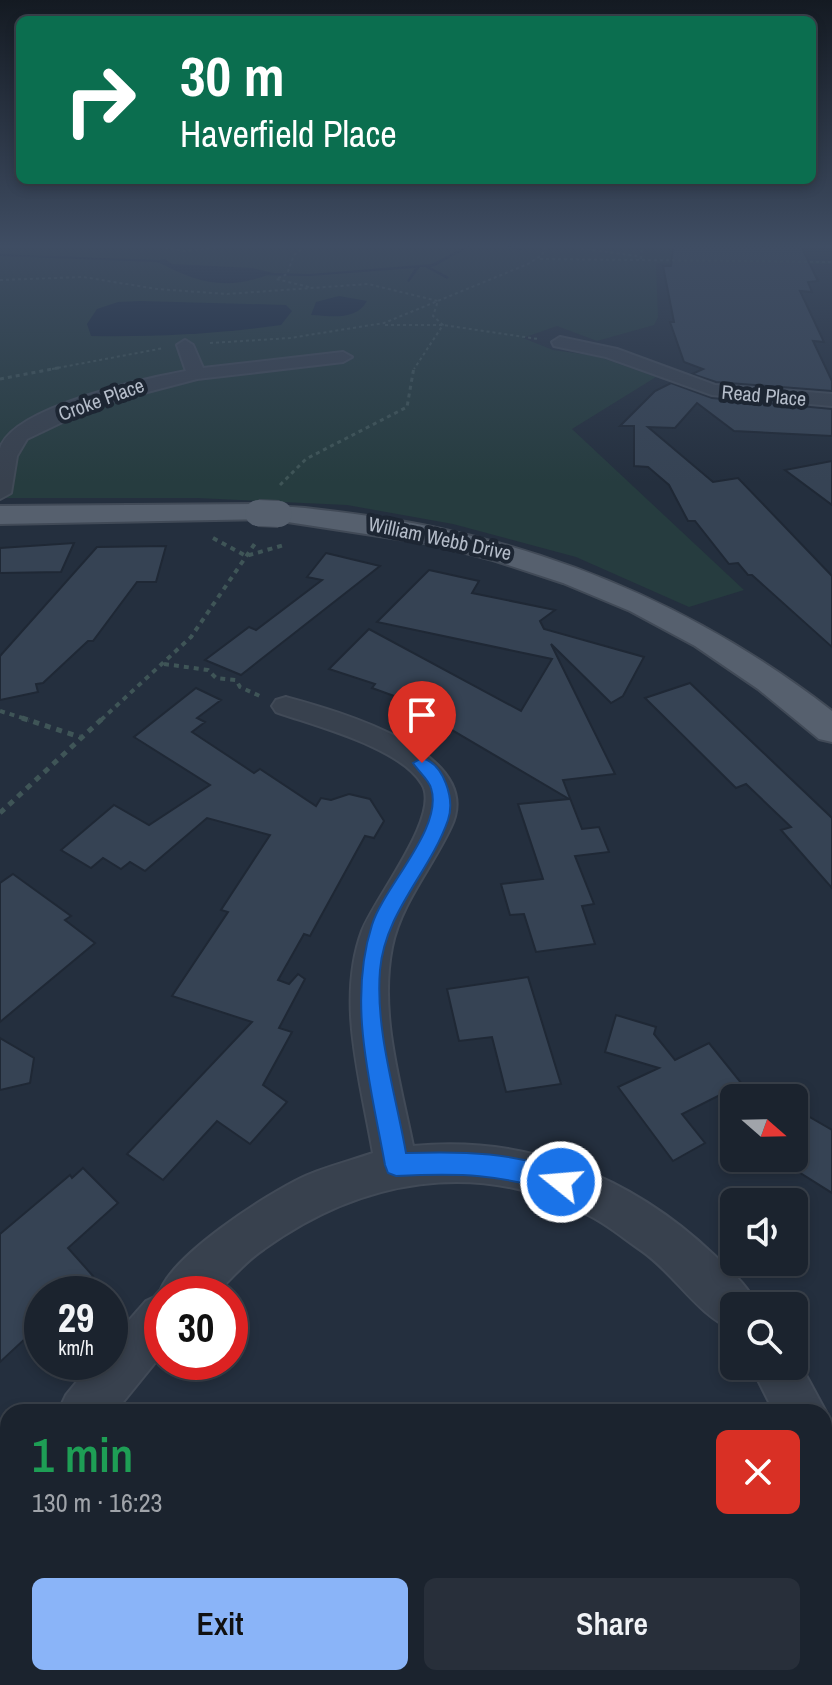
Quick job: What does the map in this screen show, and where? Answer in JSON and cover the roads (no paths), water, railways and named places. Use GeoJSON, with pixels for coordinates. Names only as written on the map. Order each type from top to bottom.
{"type":"FeatureCollection","features":[{"type":"Feature","properties":{"kind":"main road","name":"William Webb Drive"},"geometry":{"type":"LineString","coordinates":[[0,515],[268,512],[426,532],[497,549],[567,572],[637,601],[706,637],[773,681],[832,730]]}},
{"type":"Feature","properties":{"kind":"street","name":"Read Place"},"geometry":{"type":"LineString","coordinates":[[560,342],[611,353],[712,390],[832,400]]}},
{"type":"Feature","properties":{"kind":"street"},"geometry":{"type":"LineString","coordinates":[[185,345],[196,373]]}},
{"type":"Feature","properties":{"kind":"street","name":"Croke Place"},"geometry":{"type":"LineString","coordinates":[[0,493],[12,444],[35,425],[137,384],[196,373],[343,357]]}},
{"type":"Feature","properties":{"kind":"street"},"geometry":{"type":"LineString","coordinates":[[286,706],[409,753],[428,768],[443,797],[440,818],[383,921],[370,970],[372,1024],[396,1165]]}},
{"type":"Feature","properties":{"kind":"street"},"geometry":{"type":"LineString","coordinates":[[199,1276],[236,1239],[277,1211],[330,1184],[396,1165],[470,1162],[507,1166],[579,1188],[650,1227],[682,1253],[720,1292]]}},
{"type":"Feature","properties":{"kind":"street"},"geometry":{"type":"LineString","coordinates":[[90,1404],[144,1339]]}},
{"type":"Feature","properties":{"kind":"street"},"geometry":{"type":"LineString","coordinates":[[783,1380],[796,1404]]}},
{"type":"Feature","properties":{"kind":"water"},"geometry":{"type":"Polygon","coordinates":[[[87,325],[281,325],[186,334],[91,336],[87,325]]]}}]}
